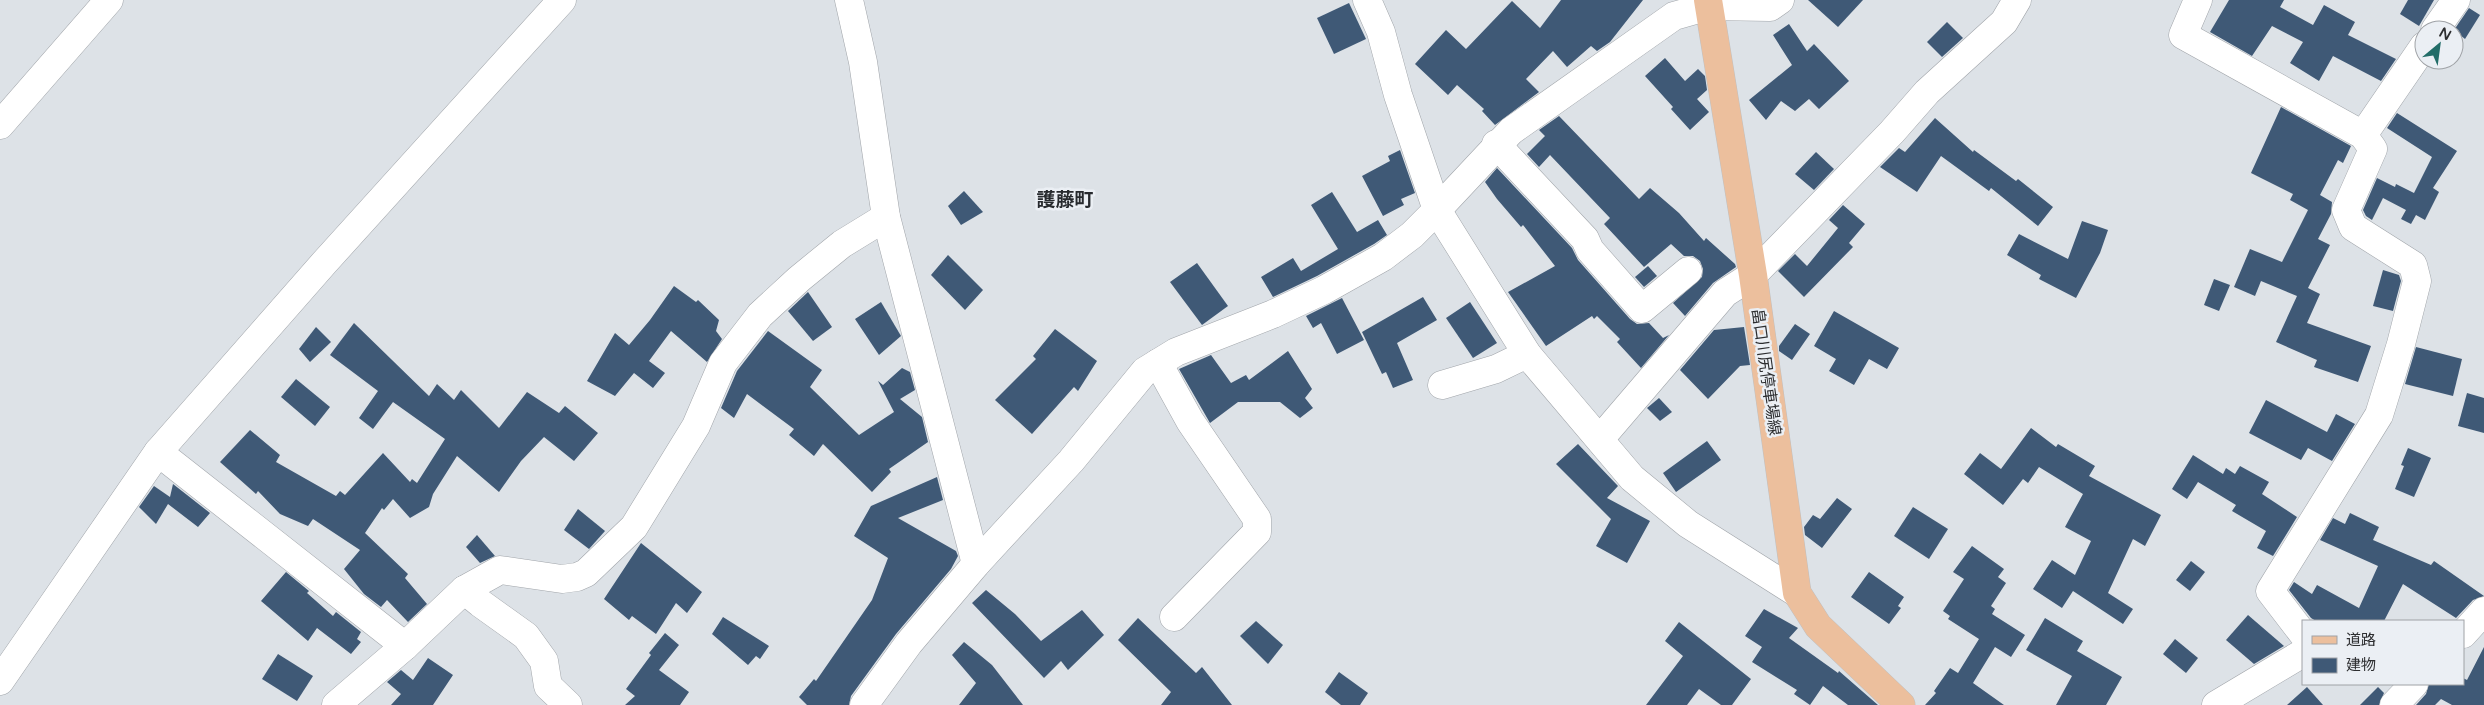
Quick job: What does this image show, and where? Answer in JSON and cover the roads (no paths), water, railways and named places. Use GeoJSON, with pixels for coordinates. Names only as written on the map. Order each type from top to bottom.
{"type":"FeatureCollection","features":[{"type":"Feature","properties":{"kind":"main road","name":"畠口川尻停車場線"},"geometry":{"type":"LineString","coordinates":[[1708,3],[1753,275],[1797,593],[1818,626],[1901,705]]}},
{"type":"Feature","properties":{"kind":"street"},"geometry":{"type":"LineString","coordinates":[[0,125],[109,0]]}},
{"type":"Feature","properties":{"kind":"street"},"geometry":{"type":"LineString","coordinates":[[0,681],[158,452],[324,263],[562,0]]}},
{"type":"Feature","properties":{"kind":"street"},"geometry":{"type":"LineString","coordinates":[[849,0],[863,62],[886,217],[976,564]]}},
{"type":"Feature","properties":{"kind":"street"},"geometry":{"type":"LineString","coordinates":[[1367,0],[1381,32],[1398,94],[1437,210],[1527,354],[1632,478],[1688,524],[1797,593]]}},
{"type":"Feature","properties":{"kind":"street"},"geometry":{"type":"LineString","coordinates":[[864,705],[896,659],[976,564],[1071,461],[1145,371],[1176,352],[1272,314],[1324,290],[1383,257],[1412,235],[1496,144],[1511,131],[1674,16],[1708,3],[1770,7],[1780,0]]}},
{"type":"Feature","properties":{"kind":"street"},"geometry":{"type":"LineString","coordinates":[[1600,439],[1726,294],[1753,275],[1892,132],[1927,92],[2004,22],[2017,0]]}},
{"type":"Feature","properties":{"kind":"street"},"geometry":{"type":"LineString","coordinates":[[2198,0],[2183,34],[2363,136],[2373,149],[2346,210],[2353,227],[2413,265],[2418,282],[2379,415],[2270,591],[2302,633]]}},
{"type":"Feature","properties":{"kind":"street"},"geometry":{"type":"LineString","coordinates":[[2442,20],[2456,0]]}},
{"type":"Feature","properties":{"kind":"street"},"geometry":{"type":"LineString","coordinates":[[2363,136],[2414,61]]}},
{"type":"Feature","properties":{"kind":"street"},"geometry":{"type":"LineString","coordinates":[[1496,144],[1585,239],[1590,250],[1642,310],[1688,271]]}},
{"type":"Feature","properties":{"kind":"street"},"geometry":{"type":"LineString","coordinates":[[336,705],[405,646],[464,590],[500,570],[562,579],[577,577],[586,573],[634,527],[696,426],[723,363],[760,315],[799,279],[842,244],[886,217]]}},
{"type":"Feature","properties":{"kind":"street"},"geometry":{"type":"LineString","coordinates":[[1442,385],[1496,369],[1527,354]]}},
{"type":"Feature","properties":{"kind":"street"},"geometry":{"type":"LineString","coordinates":[[1158,363],[1190,421],[1257,519],[1259,527],[1257,532],[1174,617]]}},
{"type":"Feature","properties":{"kind":"street"},"geometry":{"type":"LineString","coordinates":[[158,452],[405,646]]}},
{"type":"Feature","properties":{"kind":"street"},"geometry":{"type":"LineString","coordinates":[[464,590],[526,636],[544,661],[548,686],[568,705]]}},
{"type":"Feature","properties":{"kind":"street"},"geometry":{"type":"LineString","coordinates":[[2464,633],[2484,611]]}},
{"type":"Feature","properties":{"kind":"street"},"geometry":{"type":"LineString","coordinates":[[2216,705],[2302,654]]}},
{"type":"Feature","properties":{"kind":"street"},"geometry":{"type":"LineString","coordinates":[[2394,705],[2413,685]]}},
{"type":"Feature","properties":{"kind":"district","name":"護藤町"},"geometry":{"type":"Point","coordinates":[1065,200]}}]}
